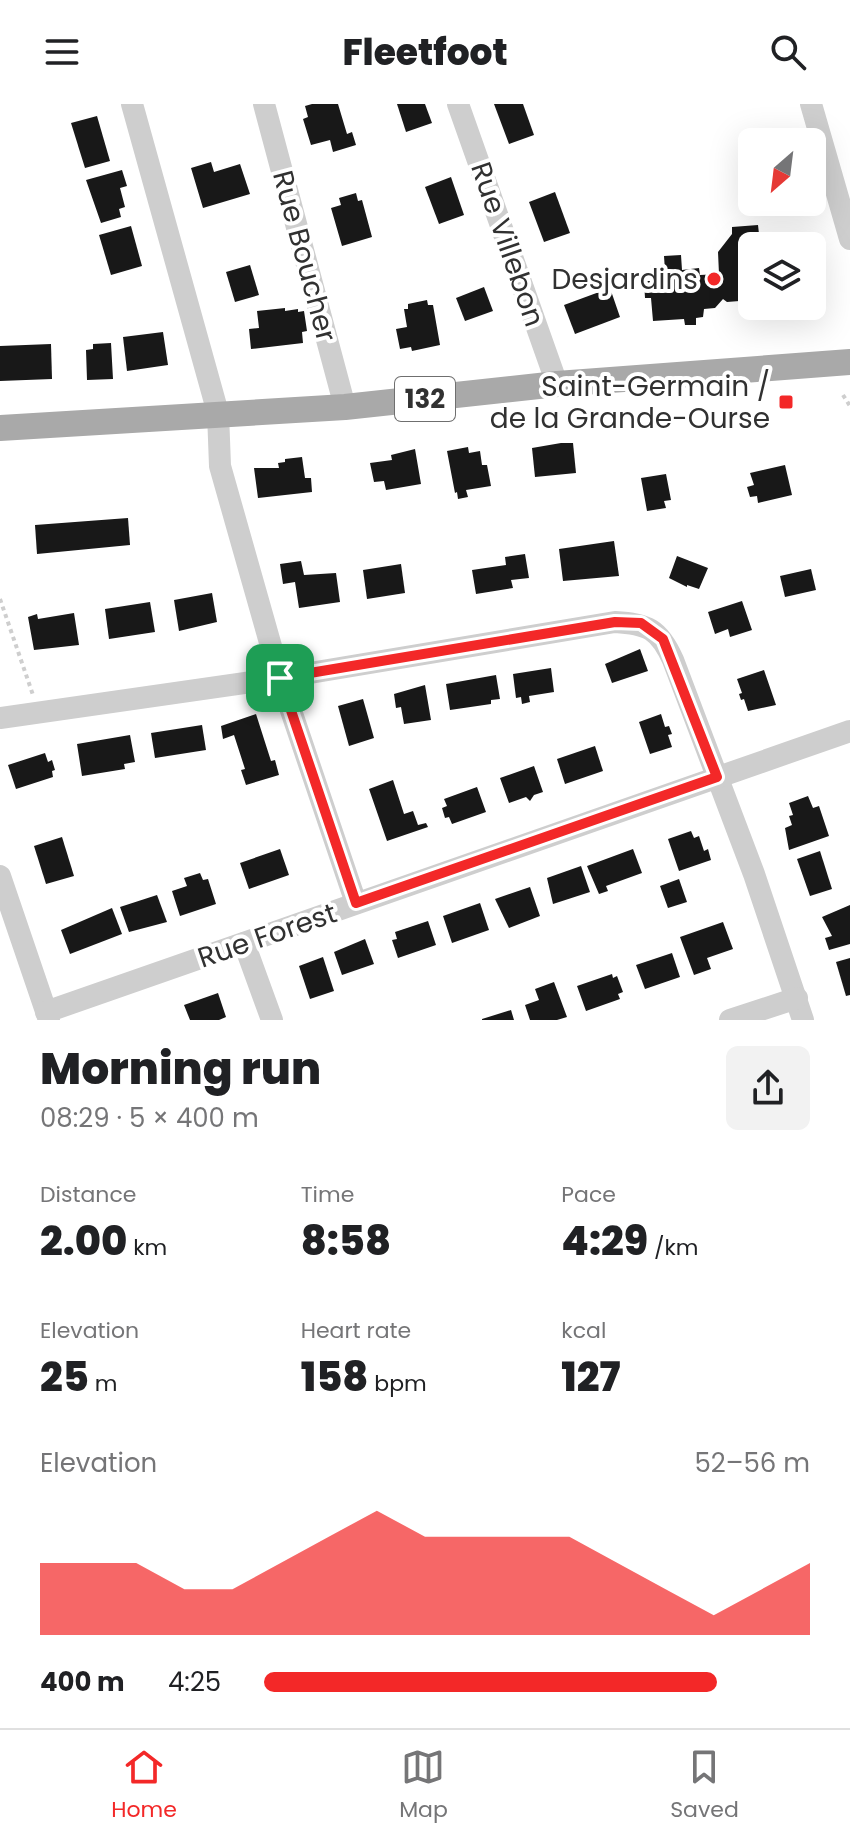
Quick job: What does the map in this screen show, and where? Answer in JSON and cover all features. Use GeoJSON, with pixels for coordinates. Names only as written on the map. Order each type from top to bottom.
{"type":"FeatureCollection","features":[{"type":"Feature","properties":{"kind":"main road","name":"132"},"geometry":{"type":"LineString","coordinates":[[0,428],[345,407],[557,384],[850,362]]}},
{"type":"Feature","properties":{"kind":"street"},"geometry":{"type":"LineString","coordinates":[[132,104],[218,413],[220,466],[280,678],[356,903]]}},
{"type":"Feature","properties":{"kind":"street","name":"Rue Boucher"},"geometry":{"type":"LineString","coordinates":[[264,104],[345,407]]}},
{"type":"Feature","properties":{"kind":"street","name":"Rue Villebon"},"geometry":{"type":"LineString","coordinates":[[458,104],[557,384]]}},
{"type":"Feature","properties":{"kind":"street"},"geometry":{"type":"LineString","coordinates":[[811,104],[850,239]]}},
{"type":"Feature","properties":{"kind":"street"},"geometry":{"type":"LineString","coordinates":[[0,718],[280,678],[615,622],[641,623],[663,639],[717,777],[803,1020]]}},
{"type":"Feature","properties":{"kind":"street","name":"Rue Forest"},"geometry":{"type":"LineString","coordinates":[[47,1016],[356,903],[850,731]]}},
{"type":"Feature","properties":{"kind":"street"},"geometry":{"type":"LineString","coordinates":[[0,876],[47,1016]]}},
{"type":"Feature","properties":{"kind":"street"},"geometry":{"type":"LineString","coordinates":[[244,943],[272,1020]]}},
{"type":"Feature","properties":{"kind":"street"},"geometry":{"type":"LineString","coordinates":[[730,1020],[797,998]]}},
{"type":"Feature","properties":{"kind":"path"},"geometry":{"type":"LineString","coordinates":[[843,395],[850,406]]}},
{"type":"Feature","properties":{"kind":"path"},"geometry":{"type":"LineString","coordinates":[[0,599],[39,712]]}},
{"type":"Feature","properties":{"kind":"building"},"geometry":{"type":"Polygon","coordinates":[[[338,104],[347,134],[352,132],[356,145],[333,152],[330,140],[311,145],[303,119],[308,117],[305,106],[338,104]]]}},
{"type":"Feature","properties":{"kind":"building"},"geometry":{"type":"Polygon","coordinates":[[[397,104],[425,104],[432,123],[406,132],[397,104]]]}},
{"type":"Feature","properties":{"kind":"building"},"geometry":{"type":"Polygon","coordinates":[[[494,104],[523,104],[534,135],[509,144],[494,104]]]}},
{"type":"Feature","properties":{"kind":"building"},"geometry":{"type":"Polygon","coordinates":[[[97,116],[110,161],[85,168],[71,123],[97,116]]]}},
{"type":"Feature","properties":{"kind":"building"},"geometry":{"type":"Polygon","coordinates":[[[211,162],[214,172],[240,164],[250,194],[203,208],[191,168],[211,162]]]}},
{"type":"Feature","properties":{"kind":"building"},"geometry":{"type":"Polygon","coordinates":[[[122,170],[127,186],[120,188],[125,207],[119,209],[121,217],[101,223],[86,180],[122,170]]]}},
{"type":"Feature","properties":{"kind":"building"},"geometry":{"type":"Polygon","coordinates":[[[451,177],[464,215],[439,224],[425,187],[451,177]]]}},
{"type":"Feature","properties":{"kind":"building"},"geometry":{"type":"Polygon","coordinates":[[[555,192],[570,233],[544,242],[529,202],[555,192]]]}},
{"type":"Feature","properties":{"kind":"building"},"geometry":{"type":"Polygon","coordinates":[[[356,193],[358,201],[362,200],[372,237],[342,246],[331,208],[341,205],[339,198],[356,193]]]}},
{"type":"Feature","properties":{"kind":"building"},"geometry":{"type":"Polygon","coordinates":[[[758,225],[759,232],[738,232],[738,301],[727,302],[723,299],[715,308],[704,309],[703,317],[696,318],[696,325],[685,325],[684,319],[653,321],[651,298],[645,298],[644,281],[650,281],[651,265],[658,265],[659,271],[665,271],[664,256],[681,255],[682,270],[699,268],[700,275],[719,274],[718,252],[732,234],[732,227],[758,225]]]}},
{"type":"Feature","properties":{"kind":"building"},"geometry":{"type":"Polygon","coordinates":[[[131,226],[142,266],[111,275],[99,235],[131,226]]]}},
{"type":"Feature","properties":{"kind":"building"},"geometry":{"type":"Polygon","coordinates":[[[250,265],[259,295],[235,302],[226,272],[250,265]]]}},
{"type":"Feature","properties":{"kind":"building"},"geometry":{"type":"Polygon","coordinates":[[[484,287],[493,311],[465,321],[456,298],[484,287]]]}},
{"type":"Feature","properties":{"kind":"building"},"geometry":{"type":"Polygon","coordinates":[[[610,288],[620,317],[575,334],[564,305],[610,288]]]}},
{"type":"Feature","properties":{"kind":"building"},"geometry":{"type":"Polygon","coordinates":[[[427,300],[428,305],[433,305],[440,345],[412,351],[411,347],[400,349],[396,329],[407,327],[404,309],[408,309],[408,304],[427,300]]]}},
{"type":"Feature","properties":{"kind":"building"},"geometry":{"type":"Polygon","coordinates":[[[285,308],[285,311],[304,311],[307,331],[302,332],[303,343],[251,349],[249,329],[259,328],[257,311],[285,308]]]}},
{"type":"Feature","properties":{"kind":"building"},"geometry":{"type":"Polygon","coordinates":[[[163,332],[168,365],[127,371],[123,337],[163,332]]]}},
{"type":"Feature","properties":{"kind":"building"},"geometry":{"type":"Polygon","coordinates":[[[111,343],[113,379],[87,380],[86,350],[93,349],[93,344],[111,343]]]}},
{"type":"Feature","properties":{"kind":"building"},"geometry":{"type":"Polygon","coordinates":[[[51,344],[52,379],[0,381],[0,346],[51,344]]]}},
{"type":"Feature","properties":{"kind":"building"},"geometry":{"type":"Polygon","coordinates":[[[573,443],[576,473],[535,477],[532,448],[573,443]]]}},
{"type":"Feature","properties":{"kind":"building"},"geometry":{"type":"Polygon","coordinates":[[[468,447],[469,453],[480,451],[482,465],[487,465],[491,486],[466,490],[468,497],[458,499],[447,451],[468,447]]]}},
{"type":"Feature","properties":{"kind":"building"},"geometry":{"type":"Polygon","coordinates":[[[415,449],[421,484],[386,490],[384,481],[374,482],[370,463],[392,460],[391,455],[415,449]]]}},
{"type":"Feature","properties":{"kind":"building"},"geometry":{"type":"Polygon","coordinates":[[[302,457],[305,478],[311,478],[312,492],[258,498],[254,468],[279,468],[278,463],[285,462],[285,459],[302,457]]]}},
{"type":"Feature","properties":{"kind":"building"},"geometry":{"type":"Polygon","coordinates":[[[785,465],[792,495],[758,503],[757,496],[750,497],[747,487],[754,485],[750,473],[785,465]]]}},
{"type":"Feature","properties":{"kind":"building"},"geometry":{"type":"Polygon","coordinates":[[[666,474],[671,500],[664,501],[666,508],[647,511],[641,478],[666,474]]]}},
{"type":"Feature","properties":{"kind":"building"},"geometry":{"type":"Polygon","coordinates":[[[128,518],[130,545],[37,554],[35,525],[128,518]]]}},
{"type":"Feature","properties":{"kind":"building"},"geometry":{"type":"Polygon","coordinates":[[[614,541],[619,576],[563,581],[559,549],[614,541]]]}},
{"type":"Feature","properties":{"kind":"building"},"geometry":{"type":"Polygon","coordinates":[[[525,554],[529,578],[511,580],[513,588],[476,594],[472,570],[506,565],[505,557],[525,554]]]}},
{"type":"Feature","properties":{"kind":"building"},"geometry":{"type":"Polygon","coordinates":[[[677,556],[708,568],[699,589],[669,578],[677,556]]]}},
{"type":"Feature","properties":{"kind":"building"},"geometry":{"type":"Polygon","coordinates":[[[301,561],[304,575],[336,573],[340,602],[299,608],[295,582],[283,584],[280,564],[301,561]]]}},
{"type":"Feature","properties":{"kind":"building"},"geometry":{"type":"Polygon","coordinates":[[[401,564],[405,593],[367,599],[363,570],[401,564]]]}},
{"type":"Feature","properties":{"kind":"building"},"geometry":{"type":"Polygon","coordinates":[[[811,569],[816,590],[785,597],[780,576],[811,569]]]}},
{"type":"Feature","properties":{"kind":"building"},"geometry":{"type":"Polygon","coordinates":[[[212,593],[217,622],[179,631],[174,600],[212,593]]]}},
{"type":"Feature","properties":{"kind":"building"},"geometry":{"type":"Polygon","coordinates":[[[742,601],[752,630],[730,637],[728,629],[715,634],[708,612],[742,601]]]}},
{"type":"Feature","properties":{"kind":"building"},"geometry":{"type":"Polygon","coordinates":[[[150,602],[155,632],[109,639],[105,609],[150,602]]]}},
{"type":"Feature","properties":{"kind":"building"},"geometry":{"type":"Polygon","coordinates":[[[74,613],[79,645],[34,650],[28,617],[37,614],[38,619],[74,613]]]}},
{"type":"Feature","properties":{"kind":"building"},"geometry":{"type":"Polygon","coordinates":[[[640,649],[648,671],[612,683],[605,664],[640,649]]]}},
{"type":"Feature","properties":{"kind":"building"},"geometry":{"type":"Polygon","coordinates":[[[551,668],[554,692],[529,696],[530,702],[522,704],[521,697],[516,698],[513,674],[551,668]]]}},
{"type":"Feature","properties":{"kind":"building"},"geometry":{"type":"Polygon","coordinates":[[[764,670],[776,705],[748,711],[744,699],[741,700],[737,679],[764,670]]]}},
{"type":"Feature","properties":{"kind":"building"},"geometry":{"type":"Polygon","coordinates":[[[496,675],[500,699],[491,700],[491,704],[450,710],[446,684],[496,675]]]}},
{"type":"Feature","properties":{"kind":"building"},"geometry":{"type":"Polygon","coordinates":[[[425,685],[431,720],[404,724],[401,707],[396,708],[394,694],[425,685]]]}},
{"type":"Feature","properties":{"kind":"building"},"geometry":{"type":"Polygon","coordinates":[[[363,699],[374,738],[349,746],[338,706],[363,699]]]}},
{"type":"Feature","properties":{"kind":"building"},"geometry":{"type":"Polygon","coordinates":[[[256,714],[271,761],[275,760],[279,775],[246,785],[241,770],[245,769],[234,735],[223,739],[221,726],[256,714]]]}},
{"type":"Feature","properties":{"kind":"building"},"geometry":{"type":"Polygon","coordinates":[[[661,714],[665,727],[669,726],[672,734],[668,735],[672,747],[650,754],[639,722],[661,714]]]}},
{"type":"Feature","properties":{"kind":"building"},"geometry":{"type":"Polygon","coordinates":[[[202,725],[206,750],[155,758],[151,733],[202,725]]]}},
{"type":"Feature","properties":{"kind":"building"},"geometry":{"type":"Polygon","coordinates":[[[130,735],[135,762],[124,764],[125,769],[82,776],[77,744],[130,735]]]}},
{"type":"Feature","properties":{"kind":"building"},"geometry":{"type":"Polygon","coordinates":[[[595,746],[603,771],[565,784],[557,759],[595,746]]]}},
{"type":"Feature","properties":{"kind":"building"},"geometry":{"type":"Polygon","coordinates":[[[45,753],[48,762],[52,760],[55,770],[52,771],[53,777],[16,789],[8,765],[45,753]]]}},
{"type":"Feature","properties":{"kind":"building"},"geometry":{"type":"Polygon","coordinates":[[[534,766],[543,792],[534,795],[530,801],[526,797],[509,803],[500,778],[534,766]]]}},
{"type":"Feature","properties":{"kind":"building"},"geometry":{"type":"Polygon","coordinates":[[[393,780],[404,814],[413,811],[418,825],[426,823],[428,827],[387,841],[369,789],[393,780]]]}},
{"type":"Feature","properties":{"kind":"building"},"geometry":{"type":"Polygon","coordinates":[[[477,787],[486,812],[452,824],[449,817],[445,818],[442,808],[447,806],[444,799],[477,787]]]}},
{"type":"Feature","properties":{"kind":"building"},"geometry":{"type":"Polygon","coordinates":[[[808,796],[813,808],[819,806],[829,836],[789,850],[785,828],[792,825],[789,816],[793,815],[789,803],[808,796]]]}},
{"type":"Feature","properties":{"kind":"building"},"geometry":{"type":"Polygon","coordinates":[[[691,831],[694,838],[699,836],[704,851],[708,849],[711,860],[679,871],[668,839],[691,831]]]}},
{"type":"Feature","properties":{"kind":"building"},"geometry":{"type":"Polygon","coordinates":[[[62,837],[74,876],[46,884],[34,846],[62,837]]]}},
{"type":"Feature","properties":{"kind":"building"},"geometry":{"type":"Polygon","coordinates":[[[280,849],[289,875],[249,889],[240,863],[280,849]]]}},
{"type":"Feature","properties":{"kind":"building"},"geometry":{"type":"Polygon","coordinates":[[[633,849],[642,873],[606,886],[608,891],[599,894],[587,866],[633,849]]]}},
{"type":"Feature","properties":{"kind":"building"},"geometry":{"type":"Polygon","coordinates":[[[820,851],[832,889],[810,896],[797,859],[820,851]]]}},
{"type":"Feature","properties":{"kind":"building"},"geometry":{"type":"Polygon","coordinates":[[[581,866],[590,892],[553,904],[547,878],[581,866]]]}},
{"type":"Feature","properties":{"kind":"building"},"geometry":{"type":"Polygon","coordinates":[[[200,873],[203,880],[208,879],[216,904],[180,916],[172,891],[187,886],[184,878],[200,873]]]}},
{"type":"Feature","properties":{"kind":"building"},"geometry":{"type":"Polygon","coordinates":[[[679,879],[687,902],[668,908],[660,886],[679,879]]]}},
{"type":"Feature","properties":{"kind":"building"},"geometry":{"type":"Polygon","coordinates":[[[530,887],[540,916],[509,928],[495,899],[530,887]]]}},
{"type":"Feature","properties":{"kind":"building"},"geometry":{"type":"Polygon","coordinates":[[[157,895],[167,922],[129,932],[120,907],[157,895]]]}},
{"type":"Feature","properties":{"kind":"building"},"geometry":{"type":"Polygon","coordinates":[[[480,903],[489,930],[452,943],[443,916],[480,903]]]}},
{"type":"Feature","properties":{"kind":"building"},"geometry":{"type":"Polygon","coordinates":[[[850,905],[850,944],[829,950],[825,938],[832,936],[822,917],[850,905]]]}},
{"type":"Feature","properties":{"kind":"building"},"geometry":{"type":"Polygon","coordinates":[[[112,908],[122,934],[70,954],[61,930],[112,908]]]}},
{"type":"Feature","properties":{"kind":"building"},"geometry":{"type":"Polygon","coordinates":[[[428,921],[436,945],[398,958],[392,940],[397,939],[395,932],[428,921]]]}},
{"type":"Feature","properties":{"kind":"building"},"geometry":{"type":"Polygon","coordinates":[[[723,922],[733,949],[707,958],[711,969],[694,975],[680,937],[723,922]]]}},
{"type":"Feature","properties":{"kind":"building"},"geometry":{"type":"Polygon","coordinates":[[[365,939],[374,964],[342,975],[334,952],[365,939]]]}},
{"type":"Feature","properties":{"kind":"building"},"geometry":{"type":"Polygon","coordinates":[[[672,953],[680,977],[645,989],[636,965],[672,953]]]}},
{"type":"Feature","properties":{"kind":"building"},"geometry":{"type":"Polygon","coordinates":[[[323,957],[334,991],[310,999],[299,966],[323,957]]]}},
{"type":"Feature","properties":{"kind":"building"},"geometry":{"type":"Polygon","coordinates":[[[850,958],[850,995],[846,996],[836,962],[850,958]]]}},
{"type":"Feature","properties":{"kind":"building"},"geometry":{"type":"Polygon","coordinates":[[[612,974],[613,978],[617,976],[623,992],[618,994],[620,999],[586,1011],[577,986],[612,974]]]}},
{"type":"Feature","properties":{"kind":"building"},"geometry":{"type":"Polygon","coordinates":[[[554,982],[567,1017],[530,1020],[525,1005],[539,1000],[535,989],[554,982]]]}},
{"type":"Feature","properties":{"kind":"building"},"geometry":{"type":"Polygon","coordinates":[[[218,993],[226,1017],[219,1020],[190,1020],[184,1005],[218,993]]]}},
{"type":"Feature","properties":{"kind":"building"},"geometry":{"type":"Polygon","coordinates":[[[511,1010],[514,1020],[482,1020],[482,1019],[511,1010]]]}},
{"type":"Feature","properties":{"kind":"place","name":"Desjardins"},"geometry":{"type":"Point","coordinates":[714,279]}},
{"type":"Feature","properties":{"kind":"place","name":"Saint-Germain / de la Grande-Ourse"},"geometry":{"type":"Point","coordinates":[786,402]}},
{"type":"Feature","properties":{"kind":"route"},"geometry":{"type":"LineString","coordinates":[[615,622],[641,623],[663,639],[717,777],[356,903],[280,678],[615,622]]}}]}
